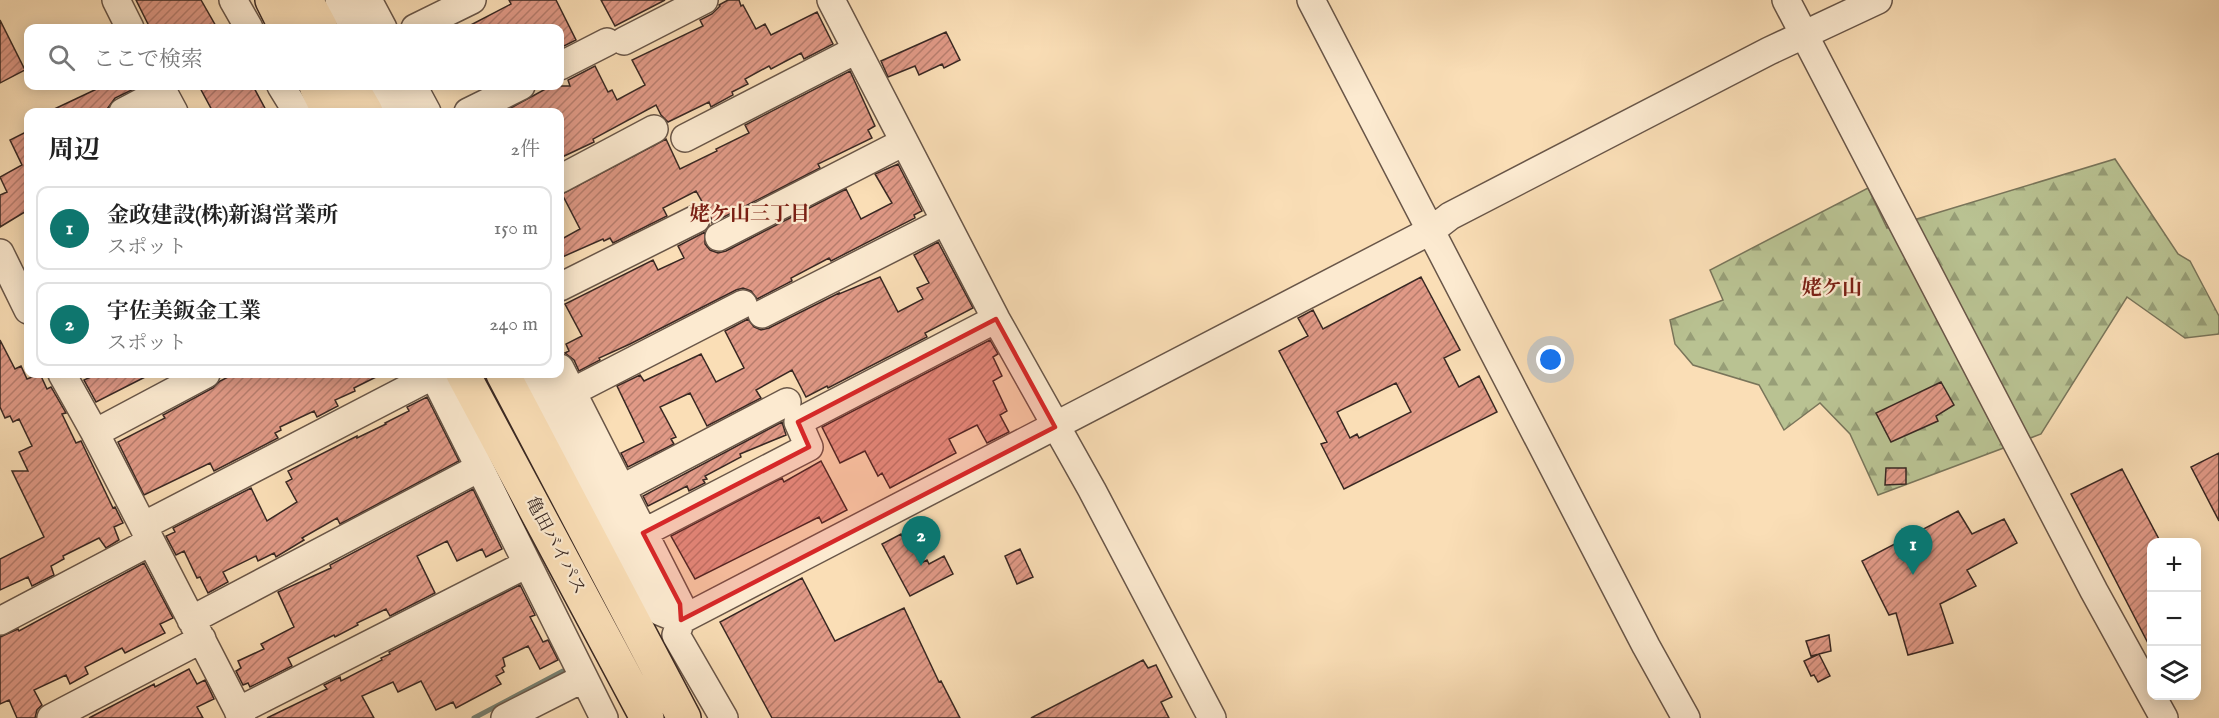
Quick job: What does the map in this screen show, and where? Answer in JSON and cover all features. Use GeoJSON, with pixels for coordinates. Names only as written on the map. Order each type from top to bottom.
{"type":"FeatureCollection","features":[{"type":"Feature","properties":{"kind":"highway"},"geometry":{"type":"LineString","coordinates":[[272,0],[284,24]]}},
{"type":"Feature","properties":{"kind":"highway"},"geometry":{"type":"LineString","coordinates":[[306,0],[319,24]]}},
{"type":"Feature","properties":{"kind":"highway"},"geometry":{"type":"LineString","coordinates":[[317,90],[327,108]]}},
{"type":"Feature","properties":{"kind":"highway"},"geometry":{"type":"LineString","coordinates":[[353,90],[364,108]]}},
{"type":"Feature","properties":{"kind":"highway","name":"亀田バイパス"},"geometry":{"type":"LineString","coordinates":[[446,378],[548,532],[647,718]]}},
{"type":"Feature","properties":{"kind":"highway","name":"亀田バイパス"},"geometry":{"type":"LineString","coordinates":[[505,378],[684,718]]}},
{"type":"Feature","properties":{"kind":"highway"},"geometry":{"type":"LineString","coordinates":[[548,532],[587,639],[623,718]]}},
{"type":"Feature","properties":{"kind":"street"},"geometry":{"type":"LineString","coordinates":[[116,0],[128,24]]}},
{"type":"Feature","properties":{"kind":"street"},"geometry":{"type":"LineString","coordinates":[[233,0],[247,24]]}},
{"type":"Feature","properties":{"kind":"street"},"geometry":{"type":"LineString","coordinates":[[339,0],[352,24]]}},
{"type":"Feature","properties":{"kind":"street"},"geometry":{"type":"LineString","coordinates":[[369,0],[381,24]]}},
{"type":"Feature","properties":{"kind":"street"},"geometry":{"type":"LineString","coordinates":[[423,24],[472,0]]}},
{"type":"Feature","properties":{"kind":"street"},"geometry":{"type":"LineString","coordinates":[[564,64],[704,0]]}},
{"type":"Feature","properties":{"kind":"street"},"geometry":{"type":"LineString","coordinates":[[831,0],[996,319],[1092,490],[1212,718]]}},
{"type":"Feature","properties":{"kind":"street"},"geometry":{"type":"LineString","coordinates":[[1311,0],[1635,625],[1686,718]]}},
{"type":"Feature","properties":{"kind":"street"},"geometry":{"type":"LineString","coordinates":[[1786,0],[2094,591],[2164,718]]}},
{"type":"Feature","properties":{"kind":"street"},"geometry":{"type":"LineString","coordinates":[[537,378],[659,611],[681,620],[1432,230],[1450,216],[1804,35],[1878,0]]}},
{"type":"Feature","properties":{"kind":"street"},"geometry":{"type":"LineString","coordinates":[[685,138],[856,50]]}},
{"type":"Feature","properties":{"kind":"street"},"geometry":{"type":"LineString","coordinates":[[283,90],[295,108]]}},
{"type":"Feature","properties":{"kind":"street"},"geometry":{"type":"LineString","coordinates":[[386,90],[396,108]]}},
{"type":"Feature","properties":{"kind":"street"},"geometry":{"type":"LineString","coordinates":[[415,90],[425,108]]}},
{"type":"Feature","properties":{"kind":"street"},"geometry":{"type":"LineString","coordinates":[[476,108],[513,90]]}},
{"type":"Feature","properties":{"kind":"street"},"geometry":{"type":"LineString","coordinates":[[134,108],[166,96]]}},
{"type":"Feature","properties":{"kind":"street"},"geometry":{"type":"LineString","coordinates":[[564,176],[654,129]]}},
{"type":"Feature","properties":{"kind":"street"},"geometry":{"type":"LineString","coordinates":[[718,237],[904,142]]}},
{"type":"Feature","properties":{"kind":"street"},"geometry":{"type":"LineString","coordinates":[[564,285],[696,219]]}},
{"type":"Feature","properties":{"kind":"street"},"geometry":{"type":"LineString","coordinates":[[572,393],[945,221]]}},
{"type":"Feature","properties":{"kind":"street"},"geometry":{"type":"LineString","coordinates":[[0,253],[24,302]]}},
{"type":"Feature","properties":{"kind":"street"},"geometry":{"type":"LineString","coordinates":[[643,533],[810,447],[798,422],[996,319]]}},
{"type":"Feature","properties":{"kind":"street"},"geometry":{"type":"LineString","coordinates":[[564,376],[680,604],[681,620],[676,635],[724,718]]}},
{"type":"Feature","properties":{"kind":"street"},"geometry":{"type":"LineString","coordinates":[[64,378],[95,433],[240,715],[527,564]]}},
{"type":"Feature","properties":{"kind":"street"},"geometry":{"type":"LineString","coordinates":[[95,433],[198,378]]}},
{"type":"Feature","properties":{"kind":"street"},"geometry":{"type":"LineString","coordinates":[[0,621],[147,534],[436,378]]}},
{"type":"Feature","properties":{"kind":"street"},"geometry":{"type":"LineString","coordinates":[[445,378],[479,468],[603,718]]}},
{"type":"Feature","properties":{"kind":"street"},"geometry":{"type":"LineString","coordinates":[[621,489],[787,402]]}},
{"type":"Feature","properties":{"kind":"street"},"geometry":{"type":"LineString","coordinates":[[51,718],[197,629],[479,468]]}},
{"type":"Feature","properties":{"kind":"street"},"geometry":{"type":"LineString","coordinates":[[505,718],[584,678]]}},
{"type":"Feature","properties":{"kind":"highlighted area"},"geometry":{"type":"Polygon","coordinates":[[[996,319],[1055,427],[681,620],[680,604],[643,533],[809,447],[798,422],[996,319]]]}},
{"type":"Feature","properties":{"kind":"green space"},"geometry":{"type":"Polygon","coordinates":[[[2115,159],[2178,254],[2190,261],[2219,316],[2219,334],[2185,338],[2127,297],[2041,434],[1878,495],[1850,434],[1820,403],[1784,430],[1759,385],[1693,365],[1675,344],[1670,320],[1723,300],[1710,270],[1868,188],[1887,228],[2115,159]]]}},
{"type":"Feature","properties":{"kind":"building"},"geometry":{"type":"Polygon","coordinates":[[[136,0],[201,0],[215,24],[148,24],[136,0]]]}},
{"type":"Feature","properties":{"kind":"building"},"geometry":{"type":"Polygon","coordinates":[[[509,0],[556,0],[576,40],[564,46],[564,24],[473,24],[511,4],[509,0]]]}},
{"type":"Feature","properties":{"kind":"building"},"geometry":{"type":"Polygon","coordinates":[[[601,0],[665,0],[615,26],[601,0]]]}},
{"type":"Feature","properties":{"kind":"building"},"geometry":{"type":"Polygon","coordinates":[[[728,0],[739,0],[756,29],[765,24],[771,35],[817,12],[833,44],[804,59],[801,53],[771,69],[769,66],[745,79],[748,84],[732,92],[733,95],[711,107],[709,102],[668,122],[656,105],[593,139],[594,142],[564,156],[564,108],[510,108],[544,90],[564,90],[564,86],[570,86],[568,80],[595,66],[608,92],[612,90],[617,100],[645,85],[632,60],[703,26],[700,20],[712,14],[719,5],[728,0]]]}},
{"type":"Feature","properties":{"kind":"building"},"geometry":{"type":"Polygon","coordinates":[[[0,20],[24,71],[0,83],[0,20]]]}},
{"type":"Feature","properties":{"kind":"building"},"geometry":{"type":"Polygon","coordinates":[[[946,32],[960,60],[944,68],[942,64],[919,75],[915,66],[888,77],[881,61],[946,32]]]}},
{"type":"Feature","properties":{"kind":"building"},"geometry":{"type":"Polygon","coordinates":[[[850,71],[875,126],[868,130],[872,138],[818,164],[820,168],[712,223],[710,213],[696,191],[663,208],[667,216],[613,243],[610,238],[604,241],[603,239],[564,256],[564,238],[580,229],[564,198],[564,193],[666,139],[680,169],[749,133],[745,125],[850,71]]]}},
{"type":"Feature","properties":{"kind":"building"},"geometry":{"type":"Polygon","coordinates":[[[95,90],[132,90],[115,98],[108,108],[56,108],[95,90]]]}},
{"type":"Feature","properties":{"kind":"building"},"geometry":{"type":"Polygon","coordinates":[[[201,90],[255,90],[265,108],[211,108],[201,90]]]}},
{"type":"Feature","properties":{"kind":"building"},"geometry":{"type":"Polygon","coordinates":[[[24,133],[24,212],[0,227],[0,195],[7,192],[0,177],[22,165],[10,140],[24,133]]]}},
{"type":"Feature","properties":{"kind":"building"},"geometry":{"type":"Polygon","coordinates":[[[898,164],[922,211],[914,215],[915,218],[831,261],[829,258],[757,299],[751,291],[743,288],[736,290],[599,358],[600,360],[579,371],[574,360],[565,353],[569,351],[566,344],[582,336],[565,304],[653,260],[658,270],[684,258],[678,246],[705,232],[705,244],[710,250],[718,253],[726,251],[846,189],[861,219],[892,203],[875,174],[898,164]]]}},
{"type":"Feature","properties":{"kind":"building"},"geometry":{"type":"Polygon","coordinates":[[[938,242],[973,308],[925,333],[927,337],[806,397],[792,370],[756,390],[761,398],[707,426],[690,393],[660,407],[676,437],[671,439],[674,444],[628,467],[621,453],[644,442],[617,386],[640,375],[644,381],[701,354],[716,382],[744,368],[725,331],[748,319],[754,327],[761,330],[769,328],[839,293],[880,277],[898,312],[923,299],[917,288],[929,283],[914,255],[938,242]]]}},
{"type":"Feature","properties":{"kind":"building"},"geometry":{"type":"Polygon","coordinates":[[[1421,277],[1460,350],[1444,358],[1459,387],[1479,376],[1497,412],[1344,489],[1321,444],[1327,442],[1279,351],[1308,336],[1298,318],[1313,310],[1323,329],[1421,277]],[[1396,383],[1337,412],[1350,438],[1357,434],[1359,438],[1411,412],[1396,383]]]}},
{"type":"Feature","properties":{"kind":"building"},"geometry":{"type":"Polygon","coordinates":[[[0,340],[15,369],[21,366],[24,378],[42,378],[47,389],[51,387],[66,413],[62,414],[76,443],[81,441],[113,508],[115,507],[123,523],[114,527],[119,540],[106,548],[99,538],[63,556],[64,559],[51,566],[54,575],[32,586],[28,577],[0,590],[0,559],[44,537],[12,471],[28,471],[19,452],[32,446],[19,419],[13,422],[10,416],[5,418],[0,407],[0,340]]]}},
{"type":"Feature","properties":{"kind":"building"},"geometry":{"type":"Polygon","coordinates":[[[990,340],[998,354],[993,357],[1002,376],[993,381],[1007,411],[1000,415],[1009,432],[987,443],[977,425],[949,439],[956,453],[890,488],[882,473],[878,476],[865,451],[840,463],[822,427],[990,340]]]}},
{"type":"Feature","properties":{"kind":"building"},"geometry":{"type":"Polygon","coordinates":[[[88,378],[143,378],[96,402],[84,380],[88,378]]]}},
{"type":"Feature","properties":{"kind":"building"},"geometry":{"type":"Polygon","coordinates":[[[226,378],[374,378],[354,388],[355,391],[335,400],[338,406],[317,417],[314,411],[280,427],[281,430],[275,433],[278,438],[214,471],[210,463],[144,495],[118,442],[165,418],[163,415],[213,388],[226,378]]]}},
{"type":"Feature","properties":{"kind":"building"},"geometry":{"type":"Polygon","coordinates":[[[1941,382],[1954,405],[1936,416],[1938,421],[1891,442],[1876,413],[1941,382]]]}},
{"type":"Feature","properties":{"kind":"building"},"geometry":{"type":"Polygon","coordinates":[[[427,397],[459,461],[340,524],[337,518],[302,538],[304,540],[276,557],[274,553],[258,561],[256,556],[223,572],[228,582],[208,593],[200,577],[197,578],[184,551],[176,555],[166,536],[175,532],[173,528],[251,488],[267,521],[297,502],[286,482],[292,479],[288,471],[386,424],[409,411],[407,407],[427,397]]]}},
{"type":"Feature","properties":{"kind":"building"},"geometry":{"type":"Polygon","coordinates":[[[782,422],[786,435],[740,454],[741,457],[705,476],[707,479],[703,480],[705,483],[689,491],[687,486],[648,506],[643,496],[782,422]]]}},
{"type":"Feature","properties":{"kind":"building"},"geometry":{"type":"Polygon","coordinates":[[[2219,453],[2219,521],[2191,467],[2219,453]]]}},
{"type":"Feature","properties":{"kind":"building"},"geometry":{"type":"Polygon","coordinates":[[[821,461],[847,510],[822,523],[819,517],[695,579],[671,536],[782,478],[784,482],[821,461]]]}},
{"type":"Feature","properties":{"kind":"building"},"geometry":{"type":"Polygon","coordinates":[[[1886,468],[1906,468],[1906,484],[1885,485],[1886,468]]]}},
{"type":"Feature","properties":{"kind":"building"},"geometry":{"type":"Polygon","coordinates":[[[2122,469],[2158,538],[2147,538],[2147,641],[2071,494],[2122,469]]]}},
{"type":"Feature","properties":{"kind":"building"},"geometry":{"type":"Polygon","coordinates":[[[473,489],[502,549],[486,557],[482,549],[457,561],[447,541],[417,556],[435,593],[390,616],[386,609],[335,637],[334,635],[288,658],[292,666],[250,687],[248,683],[243,685],[236,671],[241,668],[238,661],[264,649],[261,644],[294,627],[278,592],[331,568],[330,565],[473,489]]]}},
{"type":"Feature","properties":{"kind":"building"},"geometry":{"type":"Polygon","coordinates":[[[1958,511],[1972,534],[2004,519],[2017,543],[1967,570],[1976,586],[1940,604],[1953,643],[1908,655],[1896,613],[1889,615],[1862,561],[1958,511]]]}},
{"type":"Feature","properties":{"kind":"building"},"geometry":{"type":"Polygon","coordinates":[[[901,534],[906,544],[910,542],[921,563],[927,560],[929,564],[944,556],[953,574],[910,596],[882,544],[901,534]]]}},
{"type":"Feature","properties":{"kind":"building"},"geometry":{"type":"Polygon","coordinates":[[[1020,549],[1033,577],[1017,584],[1005,556],[1020,549]]]}},
{"type":"Feature","properties":{"kind":"building"},"geometry":{"type":"Polygon","coordinates":[[[144,563],[173,618],[160,624],[165,633],[125,653],[122,648],[85,667],[88,674],[70,684],[66,675],[34,690],[42,705],[37,710],[35,718],[17,718],[9,700],[0,704],[0,637],[18,629],[19,631],[144,563]]]}},
{"type":"Feature","properties":{"kind":"building"},"geometry":{"type":"Polygon","coordinates":[[[802,578],[835,641],[904,608],[939,682],[941,681],[960,718],[772,718],[720,622],[802,578]]]}},
{"type":"Feature","properties":{"kind":"building"},"geometry":{"type":"Polygon","coordinates":[[[520,585],[535,615],[530,617],[543,642],[548,640],[558,660],[540,669],[528,646],[503,658],[504,672],[496,676],[501,684],[456,708],[453,702],[436,710],[421,681],[398,692],[393,682],[362,696],[374,718],[267,718],[327,689],[324,685],[340,677],[341,681],[382,660],[381,658],[390,654],[389,652],[520,585]]]}},
{"type":"Feature","properties":{"kind":"building"},"geometry":{"type":"Polygon","coordinates":[[[1829,635],[1831,651],[1811,656],[1806,641],[1829,635]]]}},
{"type":"Feature","properties":{"kind":"building"},"geometry":{"type":"Polygon","coordinates":[[[1819,654],[1830,676],[1818,682],[1814,675],[1811,676],[1804,661],[1819,654]]]}},
{"type":"Feature","properties":{"kind":"building"},"geometry":{"type":"Polygon","coordinates":[[[1143,660],[1148,668],[1156,665],[1172,697],[1161,702],[1169,718],[1031,718],[1143,660]]]}},
{"type":"Feature","properties":{"kind":"building"},"geometry":{"type":"Polygon","coordinates":[[[189,669],[197,684],[205,680],[214,699],[197,707],[203,718],[89,718],[154,684],[155,687],[189,669]]]}},
{"type":"Feature","properties":{"kind":"waterway"},"geometry":{"type":"LineString","coordinates":[[474,718],[563,671]]}},
{"type":"Feature","properties":{"kind":"place","name":"宇佐美鈑金工業"},"geometry":{"type":"Point","coordinates":[921,566]}},
{"type":"Feature","properties":{"kind":"place","name":"金政建設(株)新潟営業所"},"geometry":{"type":"Point","coordinates":[1913,575]}},
{"type":"Feature","properties":{"kind":"district","name":"姥ケ山三丁目"},"geometry":{"type":"Point","coordinates":[750,214]}},
{"type":"Feature","properties":{"kind":"district","name":"姥ケ山"},"geometry":{"type":"Point","coordinates":[1832,288]}}]}
